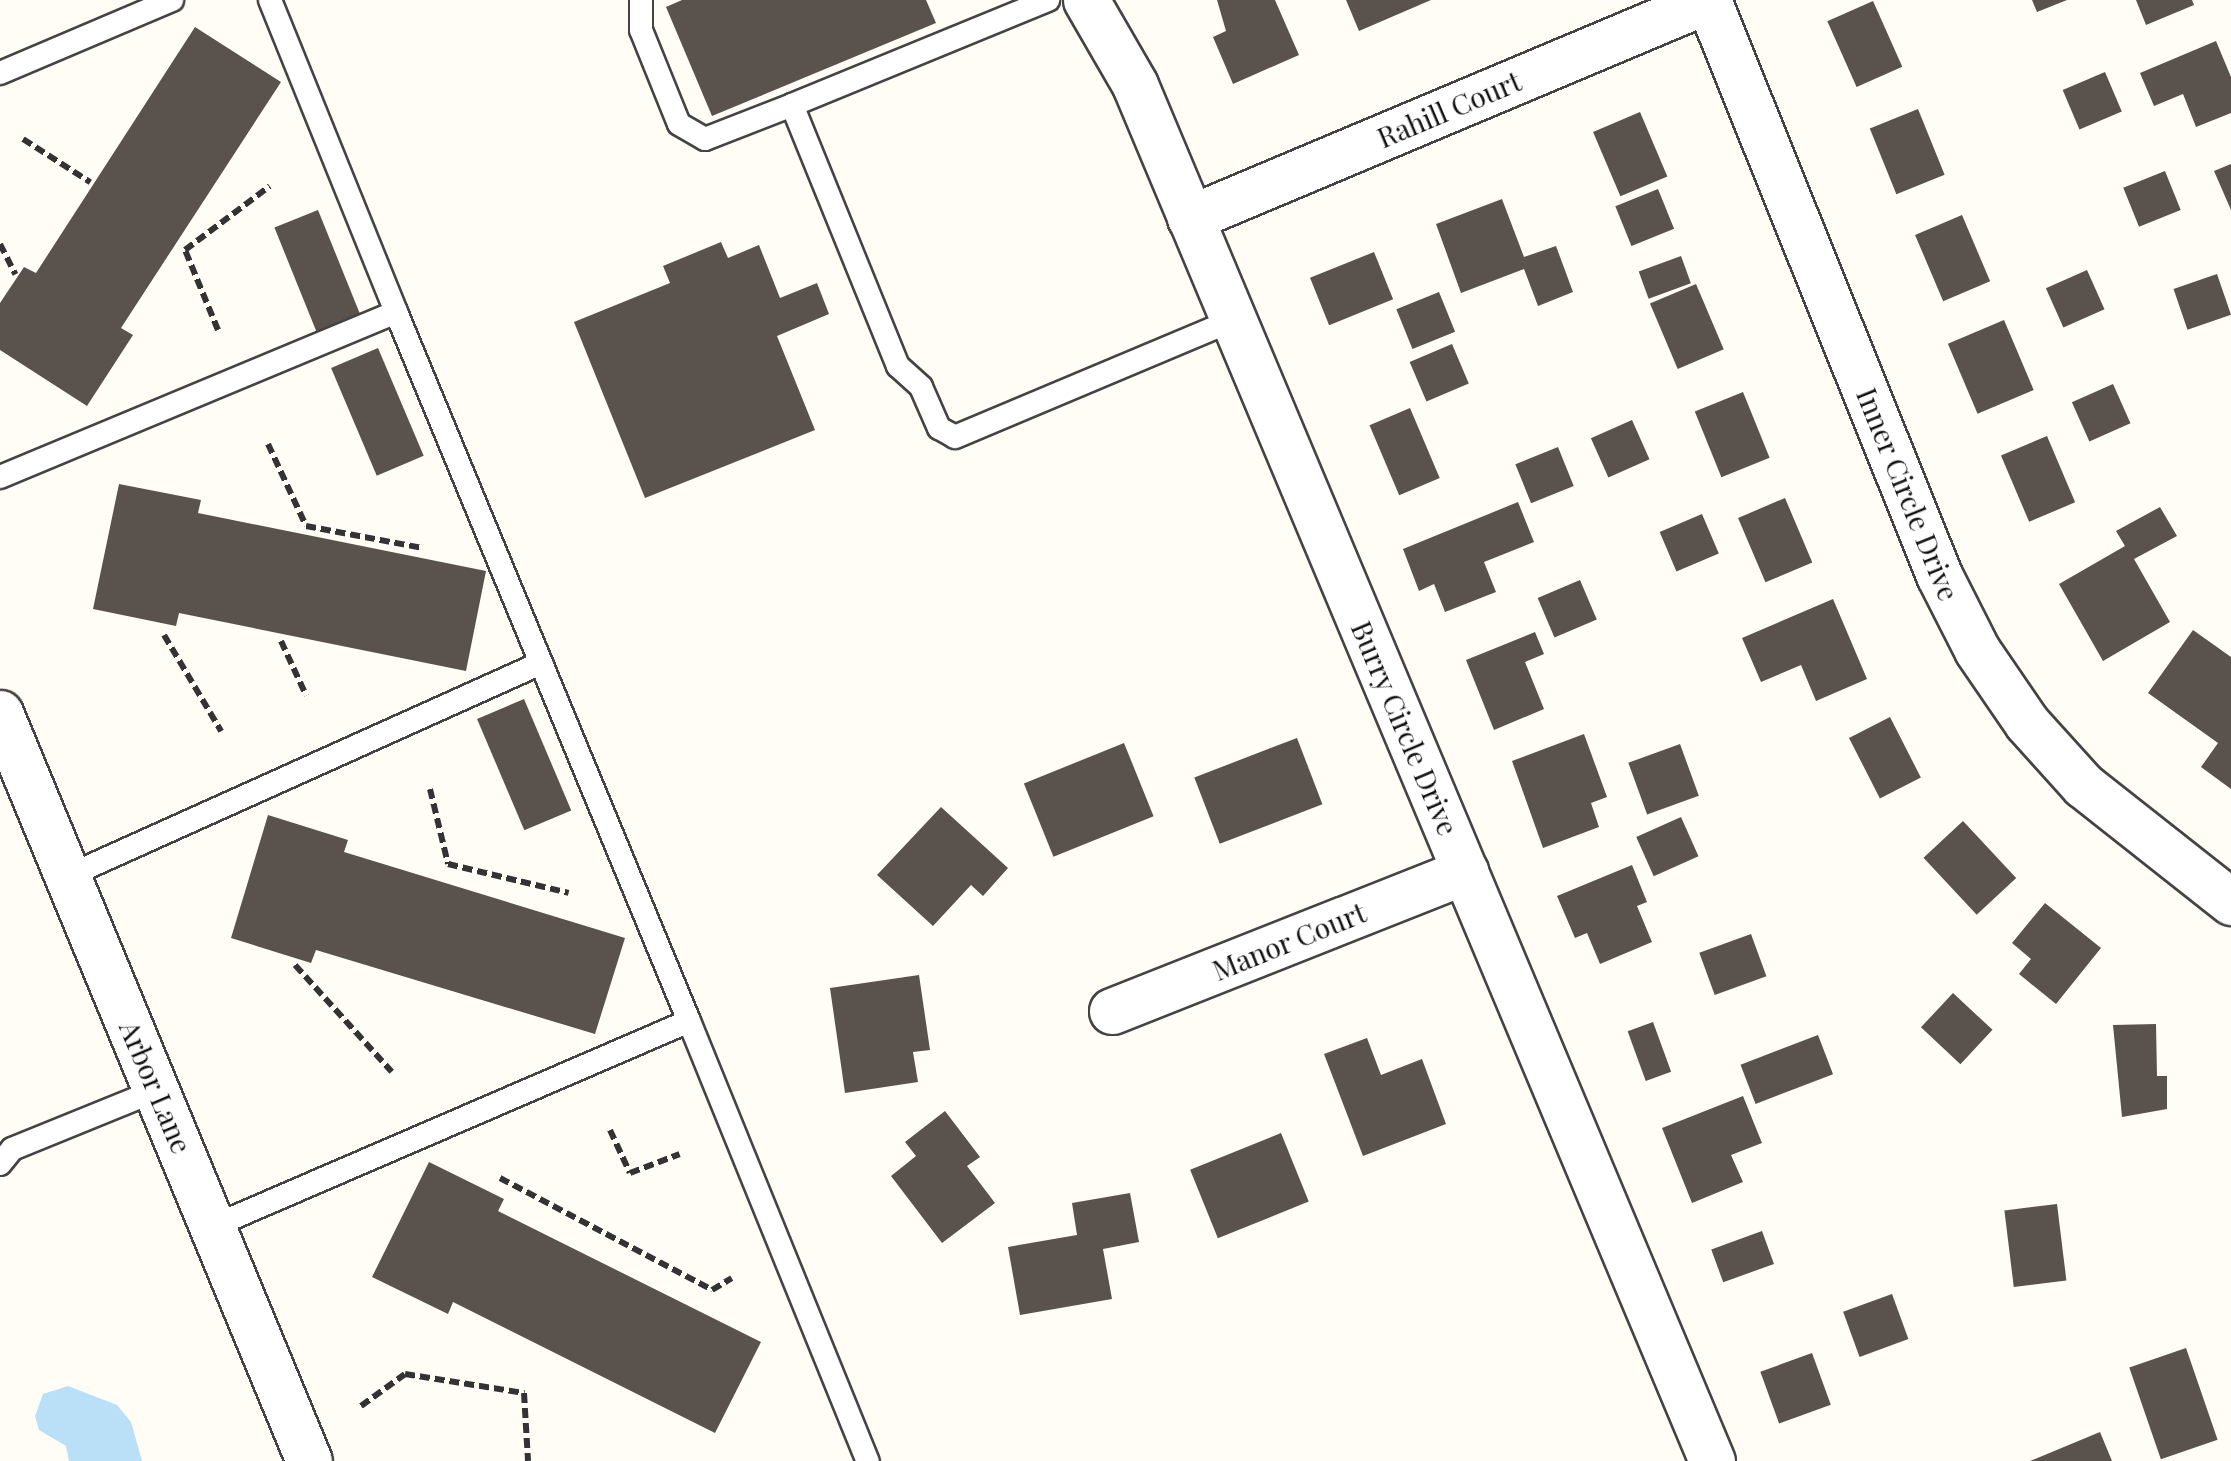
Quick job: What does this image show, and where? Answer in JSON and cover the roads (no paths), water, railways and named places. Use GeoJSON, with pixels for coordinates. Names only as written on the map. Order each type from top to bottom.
{"type":"FeatureCollection","features":[{"type":"Feature","properties":{"kind":"street","name":"Burry Circle Drive"},"geometry":{"type":"LineString","coordinates":[[1086,0],[1135,84],[1712,1461]]}},
{"type":"Feature","properties":{"kind":"street","name":"Rahill Court"},"geometry":{"type":"LineString","coordinates":[[1190,218],[1708,0]]}},
{"type":"Feature","properties":{"kind":"street","name":"Inner Circle Drive"},"geometry":{"type":"LineString","coordinates":[[1708,0],[1939,575],[1976,650],[2026,722],[2083,785],[2231,902]]}},
{"type":"Feature","properties":{"kind":"street","name":"Arbor Lane"},"geometry":{"type":"LineString","coordinates":[[0,714],[310,1461]]}},
{"type":"Feature","properties":{"kind":"street","name":"Manor Court"},"geometry":{"type":"LineString","coordinates":[[1112,1011],[1465,871]]}},
{"type":"Feature","properties":{"kind":"lane"},"geometry":{"type":"LineString","coordinates":[[0,73],[172,0]]}},
{"type":"Feature","properties":{"kind":"lane"},"geometry":{"type":"LineString","coordinates":[[270,0],[868,1461]]}},
{"type":"Feature","properties":{"kind":"lane"},"geometry":{"type":"LineString","coordinates":[[641,0],[640,30],[679,124],[704,139],[1048,0]]}},
{"type":"Feature","properties":{"kind":"lane"},"geometry":{"type":"LineString","coordinates":[[792,105],[898,366],[921,387],[938,428],[955,438],[1233,320]]}},
{"type":"Feature","properties":{"kind":"lane"},"geometry":{"type":"LineString","coordinates":[[0,478],[396,312]]}},
{"type":"Feature","properties":{"kind":"lane"},"geometry":{"type":"LineString","coordinates":[[68,876],[541,663]]}},
{"type":"Feature","properties":{"kind":"lane"},"geometry":{"type":"LineString","coordinates":[[214,1226],[689,1021]]}},
{"type":"Feature","properties":{"kind":"lane"},"geometry":{"type":"LineString","coordinates":[[4,1148],[157,1090]]}},
{"type":"Feature","properties":{"kind":"water"},"geometry":{"type":"Polygon","coordinates":[[[68,1386],[117,1405],[131,1422],[142,1461],[69,1461],[66,1446],[39,1430],[35,1416],[43,1394],[68,1386]]]}}]}
